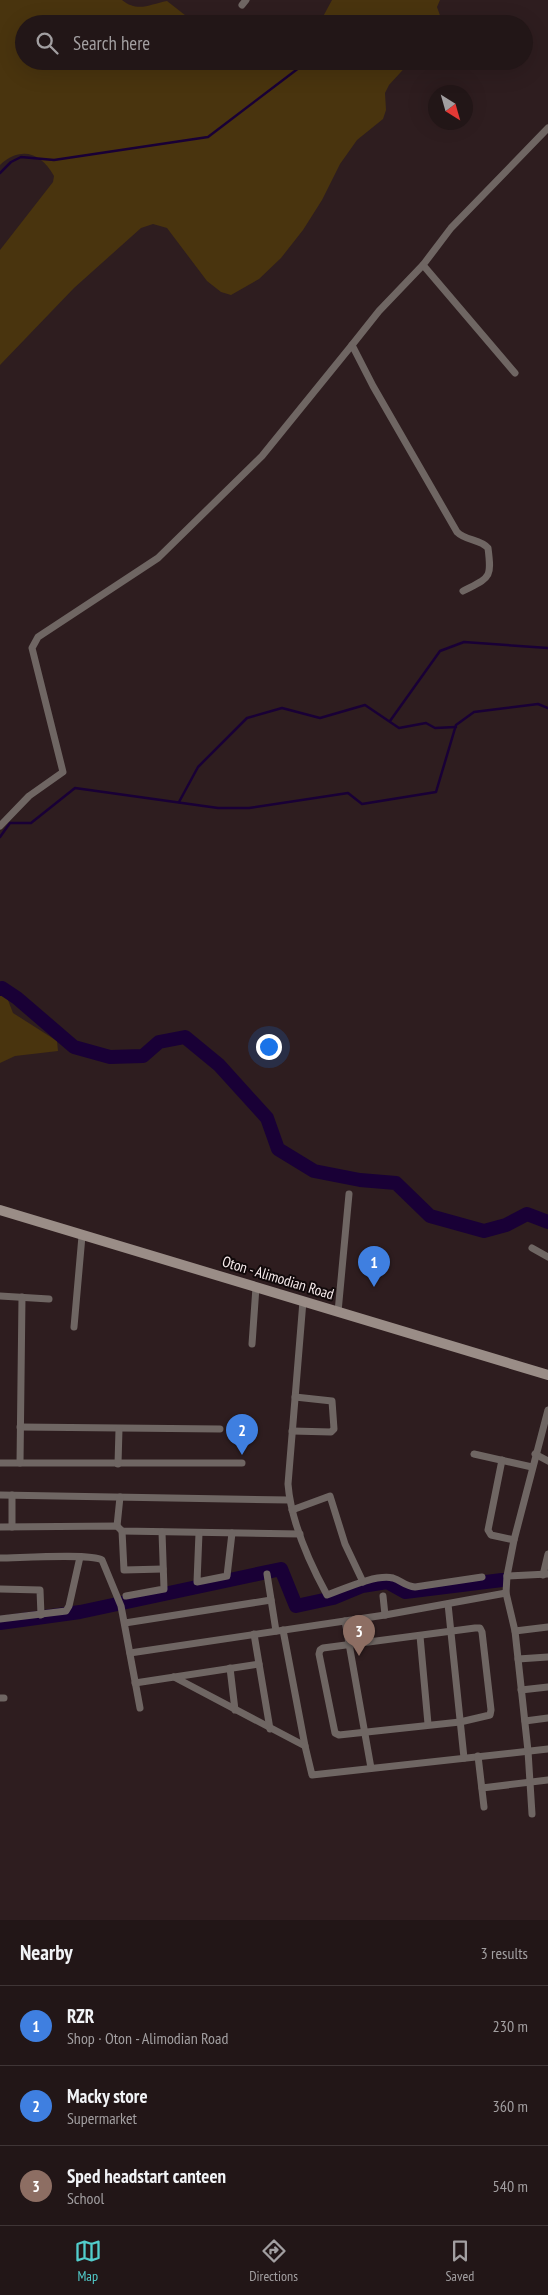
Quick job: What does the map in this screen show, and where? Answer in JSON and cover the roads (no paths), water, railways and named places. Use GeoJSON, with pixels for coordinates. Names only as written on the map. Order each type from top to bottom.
{"type":"FeatureCollection","features":[{"type":"Feature","properties":{"kind":"main road","name":"Oton - Alimodian Road"},"geometry":{"type":"LineString","coordinates":[[0,1210],[548,1375]]}},
{"type":"Feature","properties":{"kind":"street"},"geometry":{"type":"LineString","coordinates":[[0,826],[29,796],[63,772],[32,648],[38,637],[158,558],[262,456],[379,311],[423,265],[450,228],[548,128]]}},
{"type":"Feature","properties":{"kind":"street"},"geometry":{"type":"LineString","coordinates":[[423,265],[515,373]]}},
{"type":"Feature","properties":{"kind":"street"},"geometry":{"type":"LineString","coordinates":[[352,345],[373,386],[457,532],[466,539],[483,543],[488,548],[491,570],[486,579],[463,591]]}},
{"type":"Feature","properties":{"kind":"street"},"geometry":{"type":"LineString","coordinates":[[338,1312],[349,1194]]}},
{"type":"Feature","properties":{"kind":"street"},"geometry":{"type":"LineString","coordinates":[[74,1327],[82,1236]]}},
{"type":"Feature","properties":{"kind":"street"},"geometry":{"type":"LineString","coordinates":[[532,1248],[548,1257]]}},
{"type":"Feature","properties":{"kind":"street"},"geometry":{"type":"LineString","coordinates":[[252,1344],[256,1287]]}},
{"type":"Feature","properties":{"kind":"street"},"geometry":{"type":"LineString","coordinates":[[0,1296],[49,1299]]}},
{"type":"Feature","properties":{"kind":"street"},"geometry":{"type":"LineString","coordinates":[[20,1463],[22,1297]]}},
{"type":"Feature","properties":{"kind":"street"},"geometry":{"type":"LineString","coordinates":[[303,1301],[288,1484],[289,1500],[300,1534],[327,1595],[364,1582],[392,1578],[406,1586],[415,1587],[482,1577]]}},
{"type":"Feature","properties":{"kind":"street"},"geometry":{"type":"LineString","coordinates":[[292,1431],[331,1432],[334,1429],[332,1401],[295,1397]]}},
{"type":"Feature","properties":{"kind":"street"},"geometry":{"type":"LineString","coordinates":[[532,1814],[528,1751],[515,1631],[506,1593],[507,1576],[514,1540],[548,1410]]}},
{"type":"Feature","properties":{"kind":"street"},"geometry":{"type":"LineString","coordinates":[[20,1427],[220,1429]]}},
{"type":"Feature","properties":{"kind":"street"},"geometry":{"type":"LineString","coordinates":[[118,1464],[119,1429]]}},
{"type":"Feature","properties":{"kind":"street"},"geometry":{"type":"LineString","coordinates":[[474,1454],[532,1467]]}},
{"type":"Feature","properties":{"kind":"street"},"geometry":{"type":"LineString","coordinates":[[535,1454],[548,1461]]}},
{"type":"Feature","properties":{"kind":"street"},"geometry":{"type":"LineString","coordinates":[[502,1460],[488,1530],[491,1535],[514,1540]]}},
{"type":"Feature","properties":{"kind":"street"},"geometry":{"type":"LineString","coordinates":[[0,1463],[242,1463]]}},
{"type":"Feature","properties":{"kind":"street"},"geometry":{"type":"LineString","coordinates":[[0,1495],[289,1500]]}},
{"type":"Feature","properties":{"kind":"street"},"geometry":{"type":"LineString","coordinates":[[12,1495],[12,1527]]}},
{"type":"Feature","properties":{"kind":"street"},"geometry":{"type":"LineString","coordinates":[[120,1496],[119,1529],[124,1570],[163,1569]]}},
{"type":"Feature","properties":{"kind":"street"},"geometry":{"type":"LineString","coordinates":[[292,1510],[328,1496],[331,1497],[345,1544],[364,1582]]}},
{"type":"Feature","properties":{"kind":"street"},"geometry":{"type":"LineString","coordinates":[[0,1527],[300,1534]]}},
{"type":"Feature","properties":{"kind":"street"},"geometry":{"type":"LineString","coordinates":[[122,1600],[164,1589],[162,1532]]}},
{"type":"Feature","properties":{"kind":"street"},"geometry":{"type":"LineString","coordinates":[[199,1533],[197,1582],[227,1576],[232,1533]]}},
{"type":"Feature","properties":{"kind":"street"},"geometry":{"type":"LineString","coordinates":[[507,1576],[546,1574],[548,1554]]}},
{"type":"Feature","properties":{"kind":"street"},"geometry":{"type":"LineString","coordinates":[[0,1620],[41,1615],[68,1609],[80,1557]]}},
{"type":"Feature","properties":{"kind":"street"},"geometry":{"type":"LineString","coordinates":[[0,1558],[80,1557],[102,1560],[122,1600],[140,1708]]}},
{"type":"Feature","properties":{"kind":"street"},"geometry":{"type":"LineString","coordinates":[[267,1574],[304,1746],[312,1774],[548,1749]]}},
{"type":"Feature","properties":{"kind":"street"},"geometry":{"type":"LineString","coordinates":[[0,1589],[40,1590],[41,1615]]}},
{"type":"Feature","properties":{"kind":"street"},"geometry":{"type":"LineString","coordinates":[[130,1653],[385,1615],[506,1593]]}},
{"type":"Feature","properties":{"kind":"street"},"geometry":{"type":"LineString","coordinates":[[383,1596],[385,1615]]}},
{"type":"Feature","properties":{"kind":"street"},"geometry":{"type":"LineString","coordinates":[[125,1623],[272,1600]]}},
{"type":"Feature","properties":{"kind":"street"},"geometry":{"type":"LineString","coordinates":[[448,1604],[464,1758]]}},
{"type":"Feature","properties":{"kind":"street"},"geometry":{"type":"LineString","coordinates":[[345,1621],[366,1731],[371,1768]]}},
{"type":"Feature","properties":{"kind":"street"},"geometry":{"type":"LineString","coordinates":[[515,1631],[548,1627]]}},
{"type":"Feature","properties":{"kind":"street"},"geometry":{"type":"LineString","coordinates":[[480,1628],[491,1710],[487,1718],[339,1735],[335,1733],[318,1654],[323,1648],[452,1632],[480,1628]]}},
{"type":"Feature","properties":{"kind":"street"},"geometry":{"type":"LineString","coordinates":[[254,1634],[270,1728]]}},
{"type":"Feature","properties":{"kind":"street"},"geometry":{"type":"LineString","coordinates":[[420,1636],[428,1724]]}},
{"type":"Feature","properties":{"kind":"street"},"geometry":{"type":"LineString","coordinates":[[518,1659],[548,1657]]}},
{"type":"Feature","properties":{"kind":"street"},"geometry":{"type":"LineString","coordinates":[[135,1683],[259,1664]]}},
{"type":"Feature","properties":{"kind":"street"},"geometry":{"type":"LineString","coordinates":[[230,1668],[235,1710]]}},
{"type":"Feature","properties":{"kind":"street"},"geometry":{"type":"LineString","coordinates":[[174,1677],[304,1746]]}},
{"type":"Feature","properties":{"kind":"street"},"geometry":{"type":"LineString","coordinates":[[521,1690],[548,1687]]}},
{"type":"Feature","properties":{"kind":"street"},"geometry":{"type":"LineString","coordinates":[[525,1721],[548,1718]]}},
{"type":"Feature","properties":{"kind":"street"},"geometry":{"type":"LineString","coordinates":[[478,1756],[484,1807]]}},
{"type":"Feature","properties":{"kind":"street"},"geometry":{"type":"LineString","coordinates":[[482,1788],[548,1780]]}},
{"type":"Feature","properties":{"kind":"waterway"},"geometry":{"type":"LineString","coordinates":[[0,173],[11,162],[21,157],[54,160],[208,137],[296,70]]}},
{"type":"Feature","properties":{"kind":"waterway"},"geometry":{"type":"LineString","coordinates":[[390,721],[440,651],[464,642],[548,648]]}},
{"type":"Feature","properties":{"kind":"waterway"},"geometry":{"type":"LineString","coordinates":[[0,837],[10,823],[31,823],[75,788],[218,808],[249,808],[348,793],[362,804],[436,792],[456,725],[474,712],[538,704],[548,708]]}},
{"type":"Feature","properties":{"kind":"waterway"},"geometry":{"type":"LineString","coordinates":[[179,802],[198,767],[247,718],[282,708],[320,718],[365,705],[399,728],[426,723],[435,728],[456,727]]}},
{"type":"Feature","properties":{"kind":"waterway"},"geometry":{"type":"LineString","coordinates":[[0,989],[2,988],[17,998],[74,1047],[110,1057],[143,1056],[159,1042],[185,1037],[219,1065],[267,1118],[278,1149],[314,1171],[360,1180],[396,1183],[430,1216],[484,1231],[506,1225],[527,1214],[548,1222]]}},
{"type":"Feature","properties":{"kind":"waterway"},"geometry":{"type":"LineString","coordinates":[[0,1623],[80,1612],[281,1569],[296,1606],[333,1598],[362,1586],[387,1582],[405,1592],[502,1580]]}},
{"type":"Feature","properties":{"kind":"place","name":"RZR"},"geometry":{"type":"Point","coordinates":[374,1287]}},
{"type":"Feature","properties":{"kind":"place","name":"Macky store"},"geometry":{"type":"Point","coordinates":[242,1455]}},
{"type":"Feature","properties":{"kind":"place","name":"Sped headstart canteen"},"geometry":{"type":"Point","coordinates":[359,1656]}}]}
